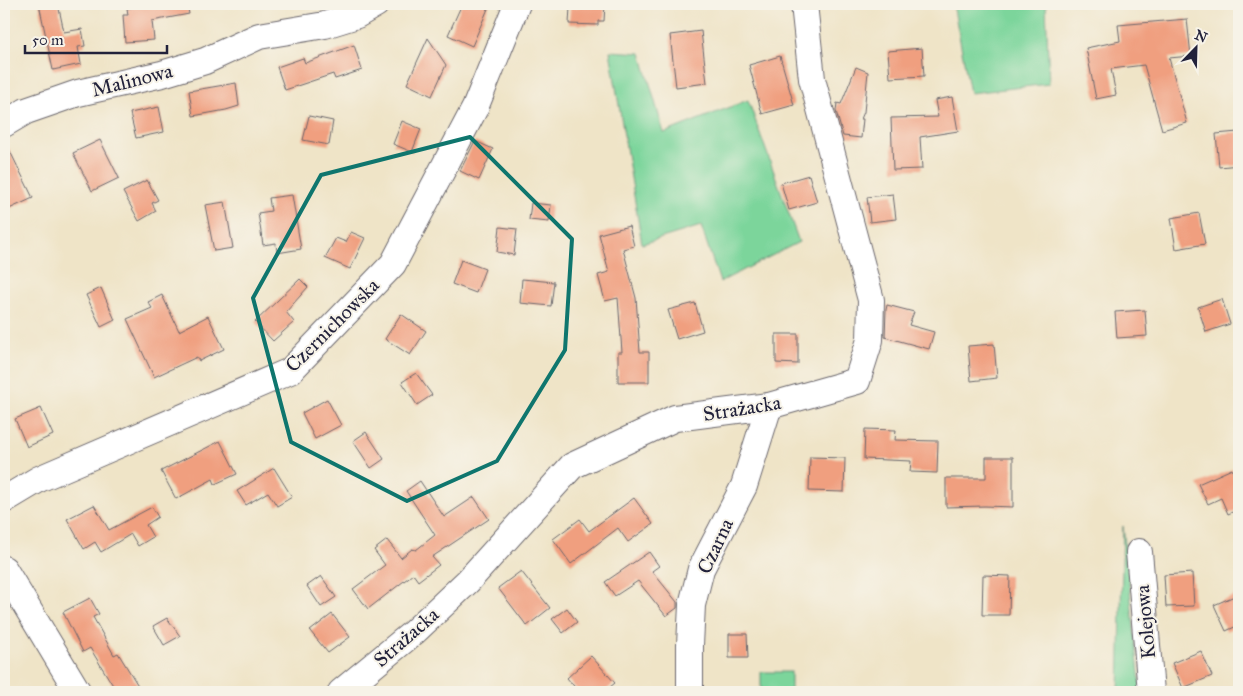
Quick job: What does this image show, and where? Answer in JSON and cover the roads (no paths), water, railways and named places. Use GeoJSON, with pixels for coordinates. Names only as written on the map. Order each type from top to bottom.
{"type":"FeatureCollection","features":[{"type":"Feature","properties":{"kind":"street","name":"Malinowa"},"geometry":{"type":"LineString","coordinates":[[4,124],[26,112],[78,93],[162,74],[205,61],[259,36],[325,25],[358,15],[376,4]]}},
{"type":"Feature","properties":{"kind":"street","name":"Czernichowska"},"geometry":{"type":"LineString","coordinates":[[4,500],[39,479],[290,371],[393,264],[475,108],[517,4]]}},
{"type":"Feature","properties":{"kind":"street","name":"Strażacka"},"geometry":{"type":"LineString","coordinates":[[341,692],[414,632],[461,587],[572,466],[675,418],[769,406],[856,381],[870,340],[871,300],[812,79],[804,4]]}},
{"type":"Feature","properties":{"kind":"street","name":"Czarna"},"geometry":{"type":"LineString","coordinates":[[690,692],[692,605],[701,569],[744,486],[769,406]]}},
{"type":"Feature","properties":{"kind":"street","name":"Kolejowa"},"geometry":{"type":"LineString","coordinates":[[1139,552],[1150,692]]}},
{"type":"Feature","properties":{"kind":"street"},"geometry":{"type":"LineString","coordinates":[[4,569],[78,692]]}}]}
